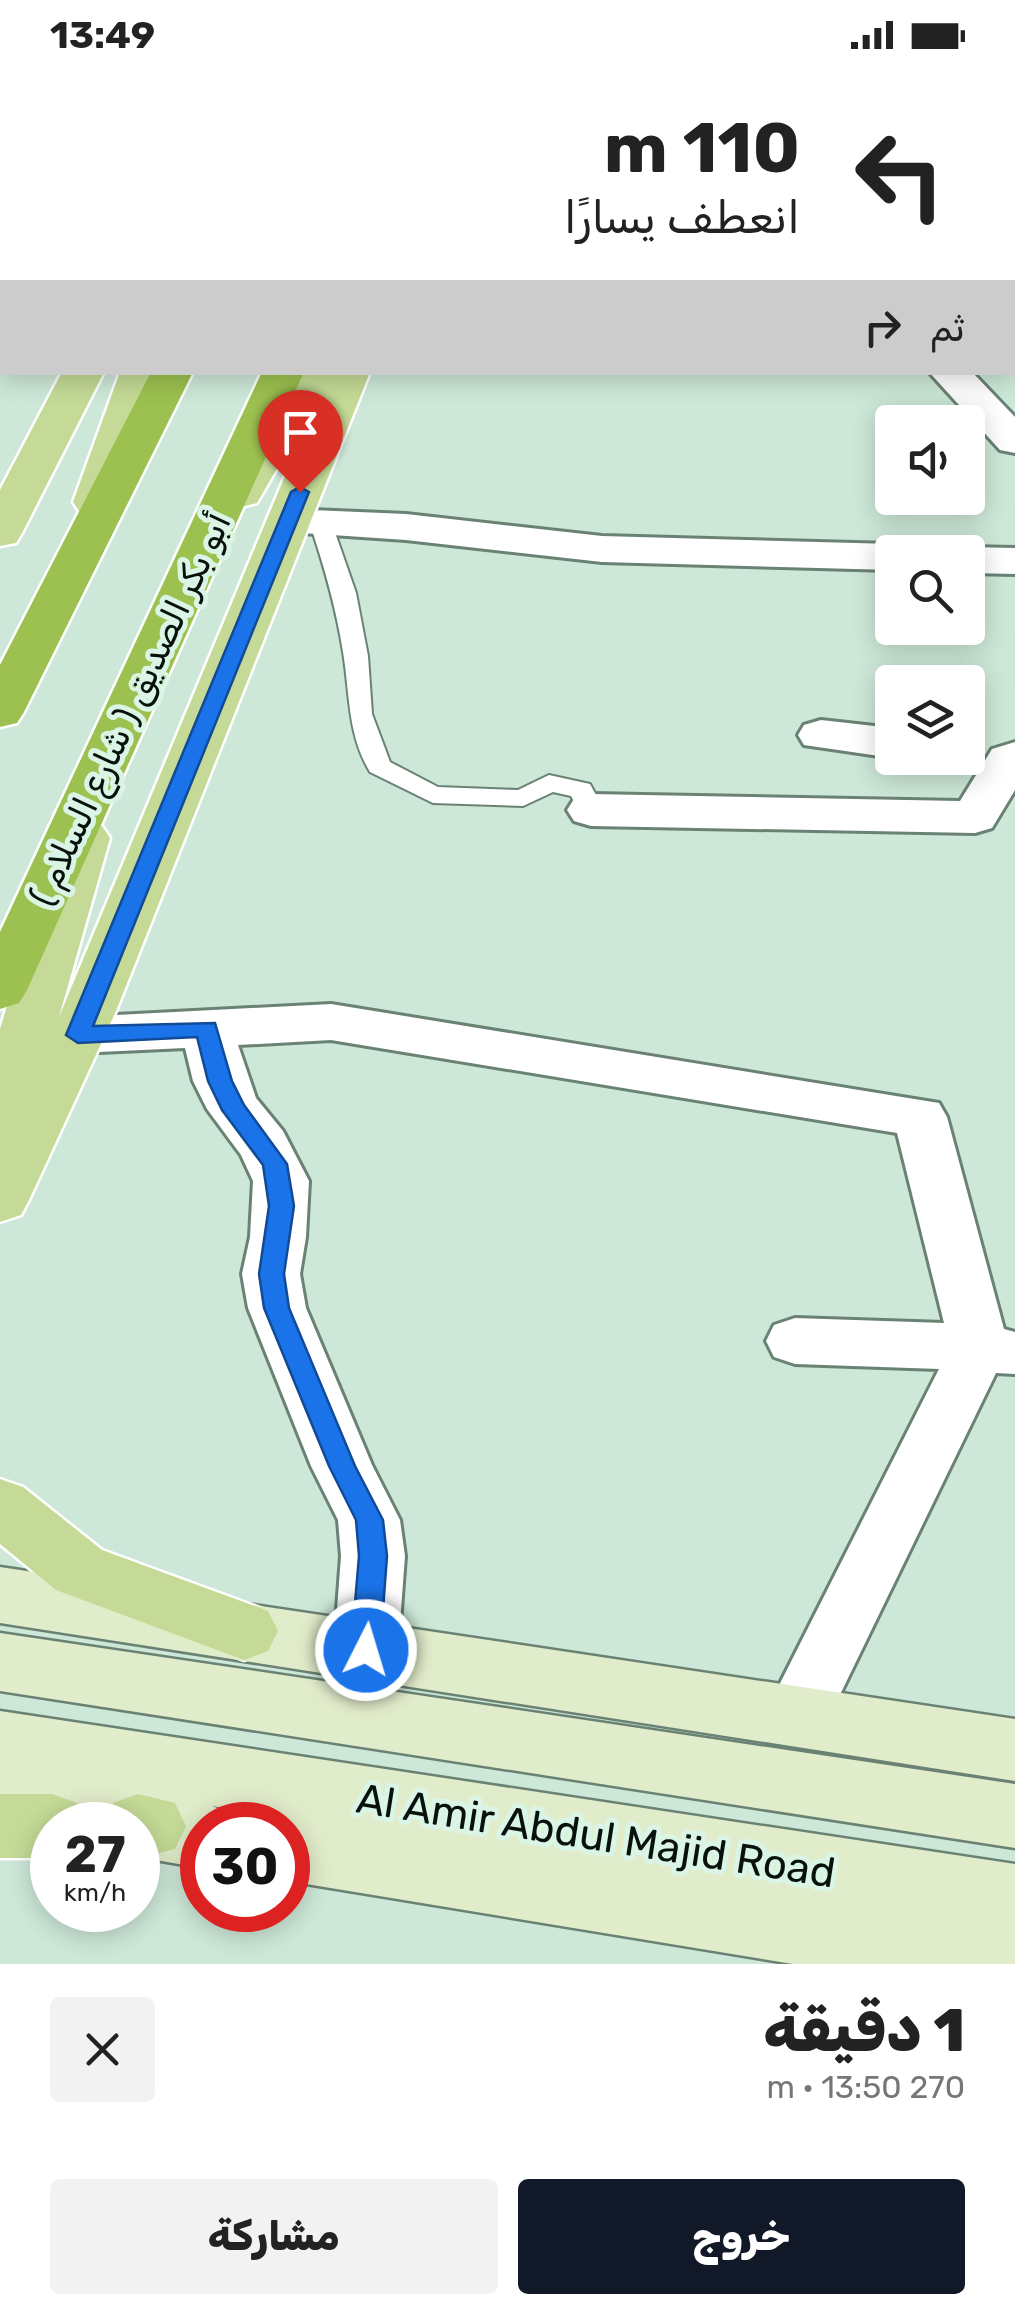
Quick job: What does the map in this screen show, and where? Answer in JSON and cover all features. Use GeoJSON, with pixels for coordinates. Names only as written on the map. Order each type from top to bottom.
{"type":"FeatureCollection","features":[{"type":"Feature","properties":{"kind":"highway"},"geometry":{"type":"LineString","coordinates":[[0,712],[170,375]]}},
{"type":"Feature","properties":{"kind":"highway","name":"( شارع السلام ) أبو بكر الصديق"},"geometry":{"type":"LineString","coordinates":[[0,990],[283,375]]}},
{"type":"Feature","properties":{"kind":"main road"},"geometry":{"type":"LineString","coordinates":[[0,532],[81,375]]}},
{"type":"Feature","properties":{"kind":"main road"},"geometry":{"type":"LineString","coordinates":[[70,572],[140,375]]}},
{"type":"Feature","properties":{"kind":"main road"},"geometry":{"type":"LineString","coordinates":[[192,579],[309,375]]}},
{"type":"Feature","properties":{"kind":"main road"},"geometry":{"type":"LineString","coordinates":[[0,1200],[78,1035],[304,523],[349,375]]}},
{"type":"Feature","properties":{"kind":"main road"},"geometry":{"type":"LineString","coordinates":[[0,1123],[108,760]]}},
{"type":"Feature","properties":{"kind":"main road"},"geometry":{"type":"LineString","coordinates":[[0,1506],[79,1570],[244,1631]]}},
{"type":"Feature","properties":{"kind":"main road"},"geometry":{"type":"LineString","coordinates":[[0,1595],[1015,1750]]}},
{"type":"Feature","properties":{"kind":"main road","name":"Al Amir Abdul Majid Road"},"geometry":{"type":"LineString","coordinates":[[0,1662],[1015,1816]]}},
{"type":"Feature","properties":{"kind":"main road","name":"Al Amir Abdul Majid Road"},"geometry":{"type":"LineString","coordinates":[[0,1742],[1015,1898]]}},
{"type":"Feature","properties":{"kind":"main road"},"geometry":{"type":"LineString","coordinates":[[0,1801],[163,1829]]}},
{"type":"Feature","properties":{"kind":"main road"},"geometry":{"type":"LineString","coordinates":[[0,1826],[30,1826]]}},
{"type":"Feature","properties":{"kind":"main road"},"geometry":{"type":"LineString","coordinates":[[310,1852],[1006,1964]]}},
{"type":"Feature","properties":{"kind":"street"},"geometry":{"type":"LineString","coordinates":[[953,375],[1015,441]]}},
{"type":"Feature","properties":{"kind":"street"},"geometry":{"type":"LineString","coordinates":[[304,523],[406,527],[602,549],[875,557]]}},
{"type":"Feature","properties":{"kind":"street"},"geometry":{"type":"LineString","coordinates":[[985,561],[1015,562]]}},
{"type":"Feature","properties":{"kind":"street"},"geometry":{"type":"LineString","coordinates":[[821,735],[875,741]]}},
{"type":"Feature","properties":{"kind":"street"},"geometry":{"type":"LineString","coordinates":[[591,810],[976,817],[997,757]]}},
{"type":"Feature","properties":{"kind":"street"},"geometry":{"type":"LineString","coordinates":[[78,1035],[331,1022],[920,1117],[997,1351],[796,1717]]}},
{"type":"Feature","properties":{"kind":"street"},"geometry":{"type":"LineString","coordinates":[[207,1028],[220,1081],[234,1110],[275,1164],[282,1206],[271,1274],[277,1308],[342,1466],[370,1520],[373,1556],[366,1650]]}},
{"type":"Feature","properties":{"kind":"street"},"geometry":{"type":"LineString","coordinates":[[796,1341],[997,1351]]}},
{"type":"Feature","properties":{"kind":"lane"},"geometry":{"type":"LineString","coordinates":[[304,523],[347,609],[356,656],[360,714],[380,766],[434,795],[523,798],[549,783],[581,790],[591,810]]}},
{"type":"Feature","properties":{"kind":"route"},"geometry":{"type":"LineString","coordinates":[[300,492],[78,1035],[207,1028],[220,1081],[234,1110],[275,1164],[282,1206],[271,1274],[277,1308],[342,1466],[370,1520],[373,1556],[366,1650]]}}]}
